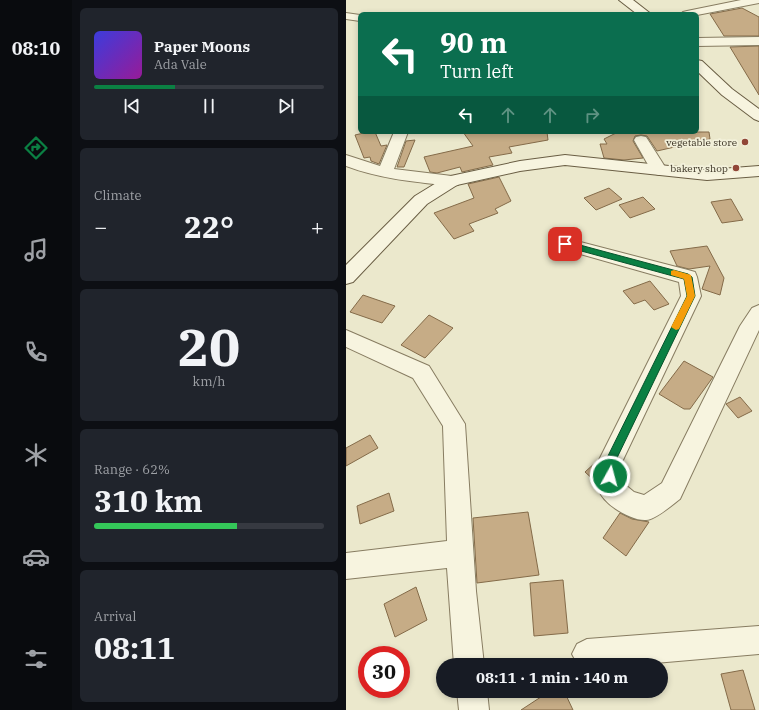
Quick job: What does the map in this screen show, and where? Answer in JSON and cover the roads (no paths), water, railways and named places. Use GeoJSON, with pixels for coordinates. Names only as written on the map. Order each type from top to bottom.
{"type":"FeatureCollection","features":[{"type":"Feature","properties":{"kind":"street"},"geometry":{"type":"LineString","coordinates":[[625,0],[643,12]]}},
{"type":"Feature","properties":{"kind":"street"},"geometry":{"type":"LineString","coordinates":[[697,12],[758,0]]}},
{"type":"Feature","properties":{"kind":"street"},"geometry":{"type":"LineString","coordinates":[[346,16],[358,18]]}},
{"type":"Feature","properties":{"kind":"street"},"geometry":{"type":"LineString","coordinates":[[699,42],[759,41]]}},
{"type":"Feature","properties":{"kind":"street"},"geometry":{"type":"LineString","coordinates":[[699,66],[728,92],[759,116]]}},
{"type":"Feature","properties":{"kind":"street"},"geometry":{"type":"LineString","coordinates":[[385,172],[400,134]]}},
{"type":"Feature","properties":{"kind":"street"},"geometry":{"type":"LineString","coordinates":[[641,140],[659,170]]}},
{"type":"Feature","properties":{"kind":"street"},"geometry":{"type":"LineString","coordinates":[[346,160],[361,167],[385,172],[452,182]]}},
{"type":"Feature","properties":{"kind":"street"},"geometry":{"type":"LineString","coordinates":[[346,277],[421,200],[452,182],[520,166],[565,160],[707,175],[759,171]]}},
{"type":"Feature","properties":{"kind":"street"},"geometry":{"type":"LineString","coordinates":[[565,244],[688,277],[691,296],[610,462],[611,490],[627,503],[646,508],[671,491],[747,332],[759,313]]}},
{"type":"Feature","properties":{"kind":"street"},"geometry":{"type":"LineString","coordinates":[[346,338],[421,372],[454,424],[462,591],[468,658]]}},
{"type":"Feature","properties":{"kind":"street"},"geometry":{"type":"LineString","coordinates":[[346,566],[460,552]]}},
{"type":"Feature","properties":{"kind":"street"},"geometry":{"type":"LineString","coordinates":[[587,654],[759,640]]}},
{"type":"Feature","properties":{"kind":"street"},"geometry":{"type":"LineString","coordinates":[[473,698],[474,710]]}},
{"type":"Feature","properties":{"kind":"place","name":"vegetable store"},"geometry":{"type":"Point","coordinates":[745,142]}},
{"type":"Feature","properties":{"kind":"place","name":"bakery shop"},"geometry":{"type":"Point","coordinates":[736,168]}}]}
